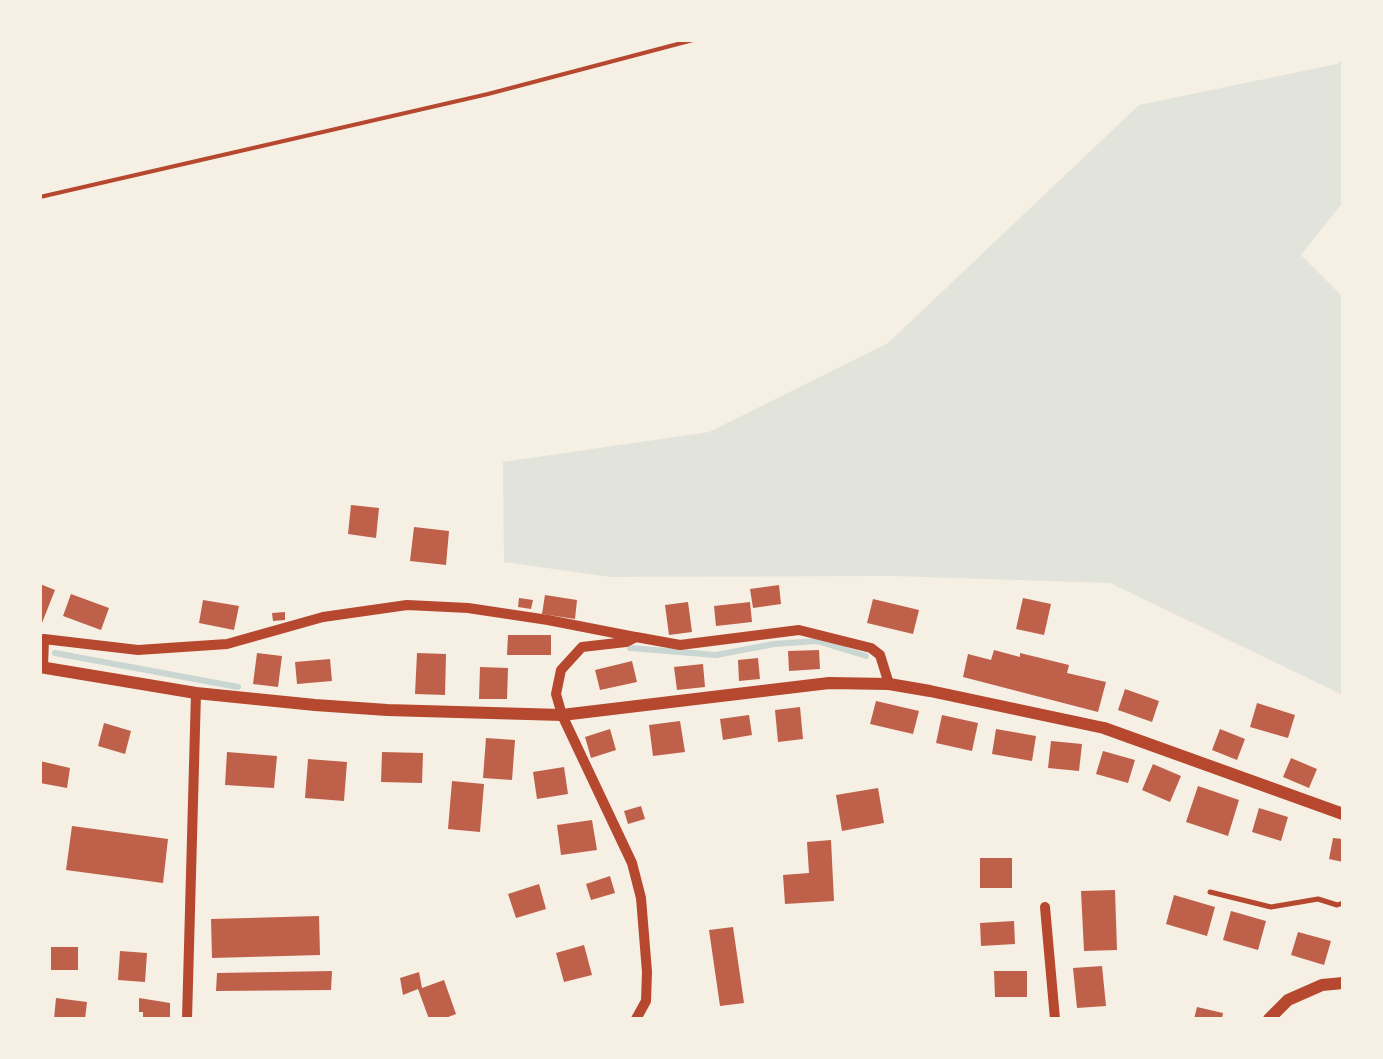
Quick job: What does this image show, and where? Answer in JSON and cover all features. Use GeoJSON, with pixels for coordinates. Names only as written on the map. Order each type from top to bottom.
{"type":"FeatureCollection","features":[{"type":"Feature","properties":{"kind":"street"},"geometry":{"type":"LineString","coordinates":[[889,684],[880,655],[871,648],[799,630],[680,644],[468,608],[407,605],[323,616],[227,644],[138,650],[44,639],[41,667],[196,693],[387,710],[562,714],[829,683],[889,684],[1104,728],[1343,814]]}},
{"type":"Feature","properties":{"kind":"street"},"geometry":{"type":"LineString","coordinates":[[636,637],[626,642],[582,647],[561,670],[556,694],[637,880],[646,1001],[636,1019]]}},
{"type":"Feature","properties":{"kind":"street"},"geometry":{"type":"LineString","coordinates":[[187,1019],[196,693]]}},
{"type":"Feature","properties":{"kind":"street"},"geometry":{"type":"LineString","coordinates":[[1045,907],[1054,1019]]}},
{"type":"Feature","properties":{"kind":"street"},"geometry":{"type":"LineString","coordinates":[[1269,1019],[1288,1000],[1322,984],[1343,983]]}},
{"type":"Feature","properties":{"kind":"lane"},"geometry":{"type":"LineString","coordinates":[[1210,892],[1271,907],[1318,899],[1343,903]]}},
{"type":"Feature","properties":{"kind":"path"},"geometry":{"type":"LineString","coordinates":[[40,197],[488,94],[694,40]]}},
{"type":"Feature","properties":{"kind":"shaded area"},"geometry":{"type":"Polygon","coordinates":[[[1343,59],[1343,202],[1301,255],[1343,297],[1343,695],[1110,583],[893,576],[610,577],[504,562],[503,462],[709,432],[888,343],[1139,105],[1337,64],[1343,59]]]}},
{"type":"Feature","properties":{"kind":"building"},"geometry":{"type":"Polygon","coordinates":[[[351,505],[379,508],[376,538],[348,534],[351,505]]]}},
{"type":"Feature","properties":{"kind":"building"},"geometry":{"type":"Polygon","coordinates":[[[414,527],[449,531],[446,565],[410,561],[414,527]]]}},
{"type":"Feature","properties":{"kind":"building"},"geometry":{"type":"Polygon","coordinates":[[[40,584],[55,590],[40,628],[40,584]]]}},
{"type":"Feature","properties":{"kind":"building"},"geometry":{"type":"Polygon","coordinates":[[[779,585],[781,604],[753,608],[750,589],[779,585]]]}},
{"type":"Feature","properties":{"kind":"building"},"geometry":{"type":"Polygon","coordinates":[[[71,594],[109,608],[101,630],[63,616],[71,594]]]}},
{"type":"Feature","properties":{"kind":"building"},"geometry":{"type":"Polygon","coordinates":[[[545,595],[577,600],[575,619],[542,614],[545,595]]]}},
{"type":"Feature","properties":{"kind":"building"},"geometry":{"type":"Polygon","coordinates":[[[519,598],[533,600],[531,609],[518,607],[519,598]]]}},
{"type":"Feature","properties":{"kind":"building"},"geometry":{"type":"Polygon","coordinates":[[[1023,598],[1051,604],[1044,635],[1016,629],[1023,598]]]}},
{"type":"Feature","properties":{"kind":"building"},"geometry":{"type":"Polygon","coordinates":[[[873,599],[919,610],[913,634],[867,623],[873,599]]]}},
{"type":"Feature","properties":{"kind":"building"},"geometry":{"type":"Polygon","coordinates":[[[203,600],[239,606],[234,630],[199,623],[203,600]]]}},
{"type":"Feature","properties":{"kind":"building"},"geometry":{"type":"Polygon","coordinates":[[[688,602],[692,632],[669,635],[665,605],[688,602]]]}},
{"type":"Feature","properties":{"kind":"building"},"geometry":{"type":"Polygon","coordinates":[[[750,602],[752,622],[716,626],[714,606],[750,602]]]}},
{"type":"Feature","properties":{"kind":"building"},"geometry":{"type":"Polygon","coordinates":[[[285,612],[285,620],[273,621],[272,613],[285,612]]]}},
{"type":"Feature","properties":{"kind":"building"},"geometry":{"type":"Polygon","coordinates":[[[508,635],[551,635],[551,655],[507,655],[508,635]]]}},
{"type":"Feature","properties":{"kind":"building"},"geometry":{"type":"Polygon","coordinates":[[[819,650],[820,669],[789,671],[788,651],[819,650]]]}},
{"type":"Feature","properties":{"kind":"building"},"geometry":{"type":"Polygon","coordinates":[[[994,650],[1069,665],[1067,673],[1106,682],[1098,712],[963,677],[968,654],[991,660],[994,650]]]}},
{"type":"Feature","properties":{"kind":"building"},"geometry":{"type":"Polygon","coordinates":[[[257,653],[282,656],[278,687],[253,684],[257,653]]]}},
{"type":"Feature","properties":{"kind":"building"},"geometry":{"type":"Polygon","coordinates":[[[417,653],[446,654],[445,695],[415,694],[417,653]]]}},
{"type":"Feature","properties":{"kind":"building"},"geometry":{"type":"Polygon","coordinates":[[[758,658],[760,679],[739,681],[738,660],[758,658]]]}},
{"type":"Feature","properties":{"kind":"building"},"geometry":{"type":"Polygon","coordinates":[[[330,659],[332,681],[297,684],[295,662],[330,659]]]}},
{"type":"Feature","properties":{"kind":"building"},"geometry":{"type":"Polygon","coordinates":[[[632,661],[637,682],[600,690],[595,670],[632,661]]]}},
{"type":"Feature","properties":{"kind":"building"},"geometry":{"type":"Polygon","coordinates":[[[703,664],[705,687],[677,690],[674,667],[703,664]]]}},
{"type":"Feature","properties":{"kind":"building"},"geometry":{"type":"Polygon","coordinates":[[[480,667],[508,668],[507,699],[479,699],[480,667]]]}},
{"type":"Feature","properties":{"kind":"building"},"geometry":{"type":"Polygon","coordinates":[[[1125,689],[1159,701],[1152,722],[1118,710],[1125,689]]]}},
{"type":"Feature","properties":{"kind":"building"},"geometry":{"type":"Polygon","coordinates":[[[876,701],[919,711],[913,734],[870,724],[876,701]]]}},
{"type":"Feature","properties":{"kind":"building"},"geometry":{"type":"Polygon","coordinates":[[[1257,703],[1295,715],[1288,738],[1250,727],[1257,703]]]}},
{"type":"Feature","properties":{"kind":"building"},"geometry":{"type":"Polygon","coordinates":[[[800,707],[803,739],[778,742],[775,710],[800,707]]]}},
{"type":"Feature","properties":{"kind":"building"},"geometry":{"type":"Polygon","coordinates":[[[749,715],[752,735],[723,740],[720,719],[749,715]]]}},
{"type":"Feature","properties":{"kind":"building"},"geometry":{"type":"Polygon","coordinates":[[[942,715],[978,723],[972,751],[936,743],[942,715]]]}},
{"type":"Feature","properties":{"kind":"building"},"geometry":{"type":"Polygon","coordinates":[[[680,721],[685,752],[653,756],[649,725],[680,721]]]}},
{"type":"Feature","properties":{"kind":"building"},"geometry":{"type":"Polygon","coordinates":[[[104,723],[131,731],[125,754],[98,746],[104,723]]]}},
{"type":"Feature","properties":{"kind":"building"},"geometry":{"type":"Polygon","coordinates":[[[610,729],[616,750],[591,758],[585,737],[610,729]]]}},
{"type":"Feature","properties":{"kind":"building"},"geometry":{"type":"Polygon","coordinates":[[[996,729],[1036,736],[1032,761],[992,754],[996,729]]]}},
{"type":"Feature","properties":{"kind":"building"},"geometry":{"type":"Polygon","coordinates":[[[1220,729],[1245,739],[1237,760],[1212,750],[1220,729]]]}},
{"type":"Feature","properties":{"kind":"building"},"geometry":{"type":"Polygon","coordinates":[[[486,738],[515,740],[512,780],[483,778],[486,738]]]}},
{"type":"Feature","properties":{"kind":"building"},"geometry":{"type":"Polygon","coordinates":[[[1051,741],[1082,744],[1079,771],[1048,768],[1051,741]]]}},
{"type":"Feature","properties":{"kind":"building"},"geometry":{"type":"Polygon","coordinates":[[[1103,751],[1135,760],[1128,783],[1096,774],[1103,751]]]}},
{"type":"Feature","properties":{"kind":"building"},"geometry":{"type":"Polygon","coordinates":[[[227,752],[277,756],[274,788],[225,785],[227,752]]]}},
{"type":"Feature","properties":{"kind":"building"},"geometry":{"type":"Polygon","coordinates":[[[382,752],[423,753],[422,783],[381,782],[382,752]]]}},
{"type":"Feature","properties":{"kind":"building"},"geometry":{"type":"Polygon","coordinates":[[[1291,758],[1317,769],[1309,788],[1283,777],[1291,758]]]}},
{"type":"Feature","properties":{"kind":"building"},"geometry":{"type":"Polygon","coordinates":[[[308,759],[347,762],[344,801],[305,798],[308,759]]]}},
{"type":"Feature","properties":{"kind":"building"},"geometry":{"type":"Polygon","coordinates":[[[40,761],[70,768],[67,788],[40,783],[40,761]]]}},
{"type":"Feature","properties":{"kind":"building"},"geometry":{"type":"Polygon","coordinates":[[[1153,764],[1181,776],[1170,802],[1142,790],[1153,764]]]}},
{"type":"Feature","properties":{"kind":"building"},"geometry":{"type":"Polygon","coordinates":[[[564,767],[568,794],[537,799],[533,772],[564,767]]]}},
{"type":"Feature","properties":{"kind":"building"},"geometry":{"type":"Polygon","coordinates":[[[452,781],[484,784],[480,832],[448,829],[452,781]]]}},
{"type":"Feature","properties":{"kind":"building"},"geometry":{"type":"Polygon","coordinates":[[[1198,786],[1239,800],[1228,836],[1186,822],[1198,786]]]}},
{"type":"Feature","properties":{"kind":"building"},"geometry":{"type":"Polygon","coordinates":[[[878,788],[884,823],[842,831],[836,795],[878,788]]]}},
{"type":"Feature","properties":{"kind":"building"},"geometry":{"type":"Polygon","coordinates":[[[641,806],[645,819],[628,824],[624,811],[641,806]]]}},
{"type":"Feature","properties":{"kind":"building"},"geometry":{"type":"Polygon","coordinates":[[[1259,808],[1288,817],[1281,841],[1252,832],[1259,808]]]}},
{"type":"Feature","properties":{"kind":"building"},"geometry":{"type":"Polygon","coordinates":[[[592,820],[597,850],[561,855],[557,825],[592,820]]]}},
{"type":"Feature","properties":{"kind":"building"},"geometry":{"type":"Polygon","coordinates":[[[72,826],[168,839],[163,883],[66,870],[72,826]]]}},
{"type":"Feature","properties":{"kind":"building"},"geometry":{"type":"Polygon","coordinates":[[[1333,838],[1343,839],[1343,862],[1329,859],[1333,838]]]}},
{"type":"Feature","properties":{"kind":"building"},"geometry":{"type":"Polygon","coordinates":[[[831,840],[834,901],[785,904],[783,875],[809,873],[807,842],[831,840]]]}},
{"type":"Feature","properties":{"kind":"building"},"geometry":{"type":"Polygon","coordinates":[[[980,858],[1012,858],[1012,888],[980,888],[980,858]]]}},
{"type":"Feature","properties":{"kind":"building"},"geometry":{"type":"Polygon","coordinates":[[[610,876],[615,893],[591,900],[586,884],[610,876]]]}},
{"type":"Feature","properties":{"kind":"building"},"geometry":{"type":"Polygon","coordinates":[[[539,884],[546,909],[516,918],[508,894],[539,884]]]}},
{"type":"Feature","properties":{"kind":"building"},"geometry":{"type":"Polygon","coordinates":[[[1115,890],[1117,950],[1084,951],[1081,891],[1115,890]]]}},
{"type":"Feature","properties":{"kind":"building"},"geometry":{"type":"Polygon","coordinates":[[[1174,895],[1215,907],[1207,936],[1166,924],[1174,895]]]}},
{"type":"Feature","properties":{"kind":"building"},"geometry":{"type":"Polygon","coordinates":[[[1231,911],[1266,921],[1258,950],[1223,940],[1231,911]]]}},
{"type":"Feature","properties":{"kind":"building"},"geometry":{"type":"Polygon","coordinates":[[[319,916],[320,955],[212,958],[211,919],[319,916]]]}},
{"type":"Feature","properties":{"kind":"building"},"geometry":{"type":"Polygon","coordinates":[[[1014,921],[1015,944],[981,946],[980,923],[1014,921]]]}},
{"type":"Feature","properties":{"kind":"building"},"geometry":{"type":"Polygon","coordinates":[[[733,927],[744,1003],[720,1006],[709,930],[733,927]]]}},
{"type":"Feature","properties":{"kind":"building"},"geometry":{"type":"Polygon","coordinates":[[[1298,932],[1331,941],[1324,965],[1291,955],[1298,932]]]}},
{"type":"Feature","properties":{"kind":"building"},"geometry":{"type":"Polygon","coordinates":[[[584,945],[592,975],[564,982],[556,953],[584,945]]]}},
{"type":"Feature","properties":{"kind":"building"},"geometry":{"type":"Polygon","coordinates":[[[51,947],[78,947],[78,970],[51,970],[51,947]]]}},
{"type":"Feature","properties":{"kind":"building"},"geometry":{"type":"Polygon","coordinates":[[[120,951],[147,953],[145,982],[118,980],[120,951]]]}},
{"type":"Feature","properties":{"kind":"building"},"geometry":{"type":"Polygon","coordinates":[[[1102,966],[1106,1006],[1077,1008],[1073,968],[1102,966]]]}},
{"type":"Feature","properties":{"kind":"building"},"geometry":{"type":"Polygon","coordinates":[[[332,971],[331,990],[216,991],[217,973],[332,971]]]}},
{"type":"Feature","properties":{"kind":"building"},"geometry":{"type":"Polygon","coordinates":[[[994,971],[1027,971],[1027,997],[995,997],[994,971]]]}},
{"type":"Feature","properties":{"kind":"building"},"geometry":{"type":"Polygon","coordinates":[[[419,972],[422,988],[444,980],[456,1014],[429,1019],[418,989],[403,995],[400,978],[419,972]]]}},
{"type":"Feature","properties":{"kind":"building"},"geometry":{"type":"Polygon","coordinates":[[[56,998],[87,1002],[85,1019],[54,1019],[56,998]]]}},
{"type":"Feature","properties":{"kind":"building"},"geometry":{"type":"Polygon","coordinates":[[[139,998],[170,1003],[170,1019],[143,1019],[139,998]]]}},
{"type":"Feature","properties":{"kind":"building"},"geometry":{"type":"Polygon","coordinates":[[[1197,1007],[1223,1013],[1222,1019],[1194,1019],[1197,1007]]]}},
{"type":"Feature","properties":{"kind":"waterway"},"geometry":{"type":"LineString","coordinates":[[630,648],[716,655],[817,641],[866,656]]}},
{"type":"Feature","properties":{"kind":"waterway"},"geometry":{"type":"LineString","coordinates":[[55,653],[238,687]]}}]}
